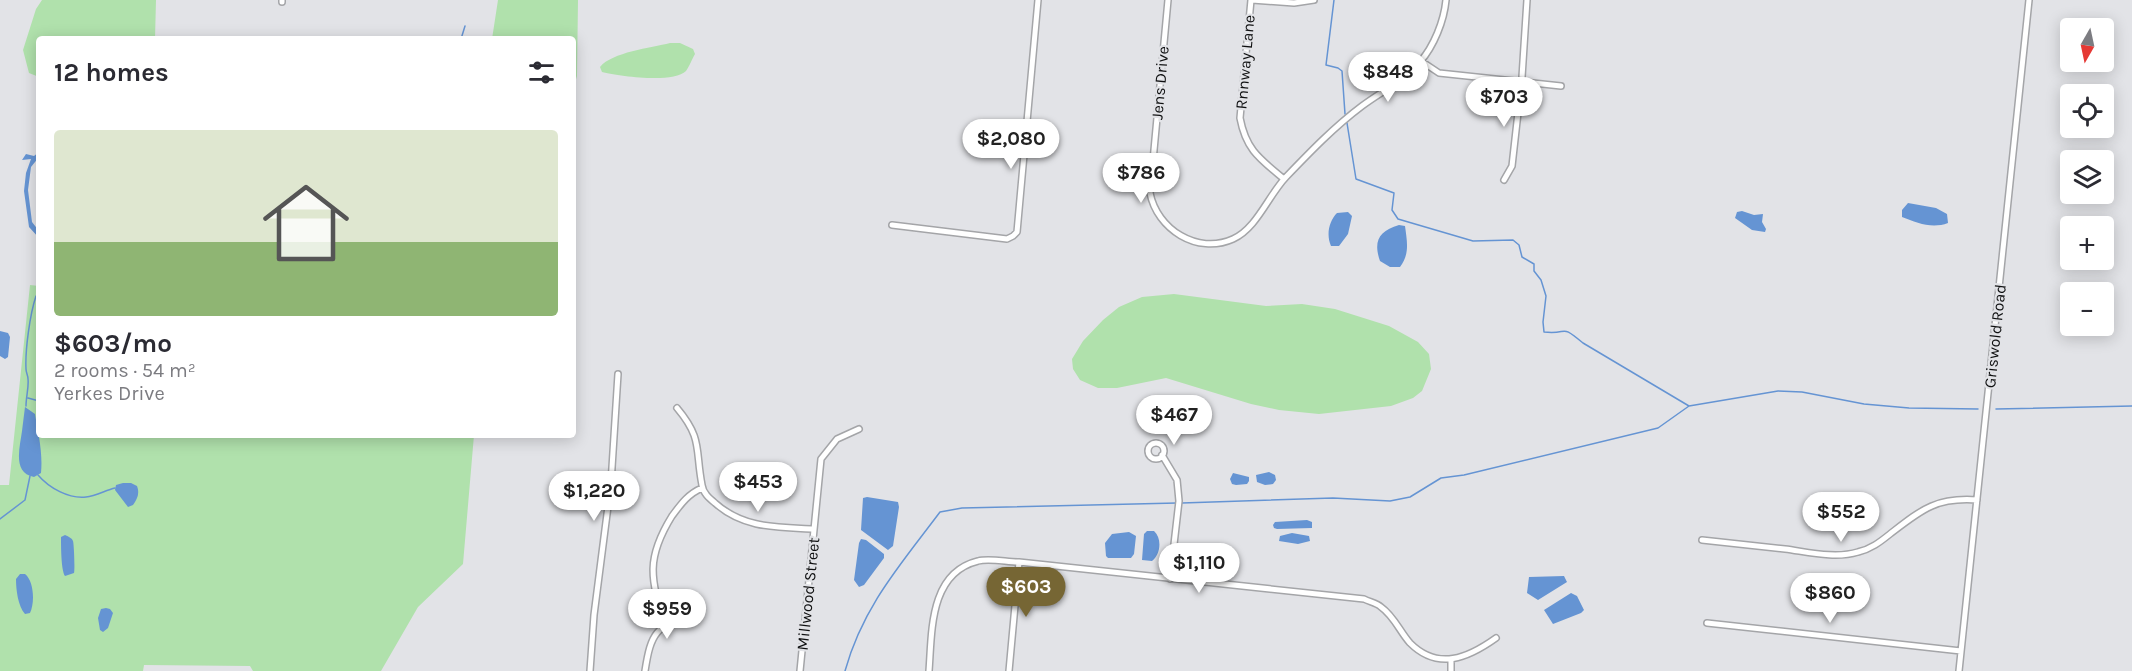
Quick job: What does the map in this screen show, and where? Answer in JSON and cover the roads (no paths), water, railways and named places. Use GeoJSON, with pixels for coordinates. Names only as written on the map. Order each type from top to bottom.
{"type":"FeatureCollection","features":[{"type":"Feature","properties":{"kind":"street"},"geometry":{"type":"LineString","coordinates":[[892,225],[1003,238],[1010,238],[1017,232],[1038,0]]}},
{"type":"Feature","properties":{"kind":"street","name":"Jens Drive"},"geometry":{"type":"LineString","coordinates":[[1168,0],[1150,192],[1157,212],[1172,230],[1189,240],[1206,243],[1225,242],[1246,231],[1284,179],[1331,131],[1363,105],[1398,83],[1421,61],[1435,38],[1445,12],[1446,0]]}},
{"type":"Feature","properties":{"kind":"street"},"geometry":{"type":"LineString","coordinates":[[1251,0],[1294,3],[1314,0]]}},
{"type":"Feature","properties":{"kind":"street","name":"Rnnway Lane"},"geometry":{"type":"LineString","coordinates":[[1251,0],[1240,118],[1242,130],[1250,148],[1284,179]]}},
{"type":"Feature","properties":{"kind":"street"},"geometry":{"type":"LineString","coordinates":[[1504,180],[1512,166],[1527,0]]}},
{"type":"Feature","properties":{"kind":"street","name":"Griswold Road"},"geometry":{"type":"LineString","coordinates":[[1959,671],[2029,0]]}},
{"type":"Feature","properties":{"kind":"street"},"geometry":{"type":"LineString","coordinates":[[1421,61],[1439,73],[1561,86]]}},
{"type":"Feature","properties":{"kind":"street"},"geometry":{"type":"LineString","coordinates":[[590,671],[611,483],[618,374]]}},
{"type":"Feature","properties":{"kind":"street"},"geometry":{"type":"LineString","coordinates":[[677,408],[689,424],[698,445],[702,488],[720,508],[743,522],[814,530]]}},
{"type":"Feature","properties":{"kind":"street","name":"Millwood Street"},"geometry":{"type":"LineString","coordinates":[[800,671],[821,459],[837,439],[859,429]]}},
{"type":"Feature","properties":{"kind":"street"},"geometry":{"type":"LineString","coordinates":[[1162,456],[1177,480],[1179,501],[1170,579]]}},
{"type":"Feature","properties":{"kind":"street"},"geometry":{"type":"LineString","coordinates":[[665,624],[658,603],[653,569],[657,542],[682,502],[693,492],[702,488]]}},
{"type":"Feature","properties":{"kind":"street"},"geometry":{"type":"LineString","coordinates":[[1702,540],[1818,553],[1854,553],[1875,545],[1921,510],[1933,504],[1952,499],[1977,500]]}},
{"type":"Feature","properties":{"kind":"street"},"geometry":{"type":"LineString","coordinates":[[929,671],[935,608],[943,588],[957,571],[978,561],[1019,562],[1364,599],[1381,607],[1396,622],[1410,643],[1422,654],[1441,661],[1451,661],[1468,656],[1496,638]]}},
{"type":"Feature","properties":{"kind":"street"},"geometry":{"type":"LineString","coordinates":[[1009,671],[1019,562]]}},
{"type":"Feature","properties":{"kind":"street"},"geometry":{"type":"LineString","coordinates":[[645,671],[648,648],[665,624],[692,613]]}},
{"type":"Feature","properties":{"kind":"street"},"geometry":{"type":"LineString","coordinates":[[1707,623],[1961,651]]}},
{"type":"Feature","properties":{"kind":"street"},"geometry":{"type":"LineString","coordinates":[[1451,661],[1451,671]]}},
{"type":"Feature","properties":{"kind":"water"},"geometry":{"type":"Polygon","coordinates":[[[26,154],[36,154],[36,161],[31,167],[28,190],[36,235],[29,227],[24,191],[26,173],[31,159],[22,160],[26,154]]]}},
{"type":"Feature","properties":{"kind":"water"},"geometry":{"type":"Polygon","coordinates":[[[1908,203],[1936,208],[1947,214],[1948,223],[1930,225],[1902,217],[1902,210],[1908,203]]]}},
{"type":"Feature","properties":{"kind":"water"},"geometry":{"type":"Polygon","coordinates":[[[1742,211],[1754,215],[1763,214],[1762,222],[1766,229],[1765,232],[1752,230],[1735,218],[1737,212],[1742,211]]]}},
{"type":"Feature","properties":{"kind":"water"},"geometry":{"type":"Polygon","coordinates":[[[1348,212],[1352,216],[1348,234],[1339,246],[1331,246],[1329,228],[1332,220],[1337,213],[1348,212]]]}},
{"type":"Feature","properties":{"kind":"water"},"geometry":{"type":"Polygon","coordinates":[[[1399,225],[1405,226],[1407,252],[1400,267],[1390,267],[1380,261],[1378,242],[1382,234],[1399,225]]]}},
{"type":"Feature","properties":{"kind":"water"},"geometry":{"type":"Polygon","coordinates":[[[0,331],[8,333],[10,337],[8,357],[5,359],[0,356],[0,331]]]}},
{"type":"Feature","properties":{"kind":"water"},"geometry":{"type":"Polygon","coordinates":[[[25,407],[35,414],[36,438],[39,438],[40,443],[41,473],[34,477],[27,475],[20,465],[20,444],[25,407]]]}},
{"type":"Feature","properties":{"kind":"water"},"geometry":{"type":"Polygon","coordinates":[[[1269,472],[1275,475],[1276,480],[1273,484],[1265,485],[1257,482],[1256,475],[1269,472]]]}},
{"type":"Feature","properties":{"kind":"water"},"geometry":{"type":"Polygon","coordinates":[[[1233,473],[1249,477],[1249,481],[1247,484],[1232,484],[1230,479],[1233,473]]]}},
{"type":"Feature","properties":{"kind":"water"},"geometry":{"type":"Polygon","coordinates":[[[131,483],[138,489],[136,501],[128,507],[115,490],[116,485],[131,483]]]}},
{"type":"Feature","properties":{"kind":"water"},"geometry":{"type":"Polygon","coordinates":[[[863,498],[898,502],[893,546],[888,550],[861,530],[863,498]]]}},
{"type":"Feature","properties":{"kind":"water"},"geometry":{"type":"Polygon","coordinates":[[[1307,520],[1312,522],[1312,528],[1277,529],[1273,525],[1275,522],[1307,520]]]}},
{"type":"Feature","properties":{"kind":"water"},"geometry":{"type":"Polygon","coordinates":[[[1147,531],[1154,531],[1159,542],[1159,550],[1152,561],[1142,560],[1144,534],[1147,531]]]}},
{"type":"Feature","properties":{"kind":"water"},"geometry":{"type":"Polygon","coordinates":[[[1129,532],[1136,536],[1134,554],[1131,558],[1108,558],[1105,543],[1112,534],[1129,532]]]}},
{"type":"Feature","properties":{"kind":"water"},"geometry":{"type":"Polygon","coordinates":[[[1292,533],[1309,536],[1310,541],[1298,544],[1279,541],[1280,536],[1292,533]]]}},
{"type":"Feature","properties":{"kind":"water"},"geometry":{"type":"Polygon","coordinates":[[[65,535],[73,541],[74,573],[65,576],[61,537],[65,535]]]}},
{"type":"Feature","properties":{"kind":"water"},"geometry":{"type":"Polygon","coordinates":[[[861,539],[866,540],[884,554],[884,558],[864,585],[859,587],[854,580],[861,539]]]}},
{"type":"Feature","properties":{"kind":"water"},"geometry":{"type":"Polygon","coordinates":[[[20,574],[28,577],[33,592],[32,609],[30,613],[25,614],[17,593],[16,579],[20,574]]]}},
{"type":"Feature","properties":{"kind":"water"},"geometry":{"type":"Polygon","coordinates":[[[1564,576],[1567,582],[1538,600],[1527,593],[1529,577],[1564,576]]]}},
{"type":"Feature","properties":{"kind":"water"},"geometry":{"type":"Polygon","coordinates":[[[1571,593],[1577,596],[1584,610],[1553,624],[1544,610],[1571,593]]]}},
{"type":"Feature","properties":{"kind":"water"},"geometry":{"type":"Polygon","coordinates":[[[106,608],[113,613],[108,628],[103,632],[100,630],[98,618],[101,609],[106,608]]]}},
{"type":"Feature","properties":{"kind":"waterway"},"geometry":{"type":"LineString","coordinates":[[1334,0],[1326,65],[1342,71],[1345,114]]}},
{"type":"Feature","properties":{"kind":"waterway"},"geometry":{"type":"LineString","coordinates":[[462,36],[465,26]]}},
{"type":"Feature","properties":{"kind":"waterway"},"geometry":{"type":"LineString","coordinates":[[1347,123],[1356,179],[1394,193],[1392,210],[1398,219],[1473,241],[1513,240],[1519,245],[1522,257],[1534,264],[1534,271],[1541,280],[1546,296],[1544,332],[1570,333],[1689,406]]}},
{"type":"Feature","properties":{"kind":"waterway"},"geometry":{"type":"LineString","coordinates":[[26,406],[27,342],[36,296]]}},
{"type":"Feature","properties":{"kind":"waterway"},"geometry":{"type":"LineString","coordinates":[[1182,503],[1333,498],[1390,501],[1410,497],[1441,478],[1464,475],[1658,428],[1689,406],[1778,391],[1802,392],[1864,404],[1909,408],[1978,409]]}},
{"type":"Feature","properties":{"kind":"waterway"},"geometry":{"type":"LineString","coordinates":[[28,398],[36,400]]}},
{"type":"Feature","properties":{"kind":"waterway"},"geometry":{"type":"LineString","coordinates":[[1996,409],[2132,406]]}},
{"type":"Feature","properties":{"kind":"waterway"},"geometry":{"type":"LineString","coordinates":[[38,475],[54,488],[73,496],[90,496],[115,488]]}},
{"type":"Feature","properties":{"kind":"waterway"},"geometry":{"type":"LineString","coordinates":[[0,519],[25,500],[30,476]]}},
{"type":"Feature","properties":{"kind":"waterway"},"geometry":{"type":"LineString","coordinates":[[845,671],[862,626],[873,606],[940,512],[962,508],[1177,503]]}}]}
